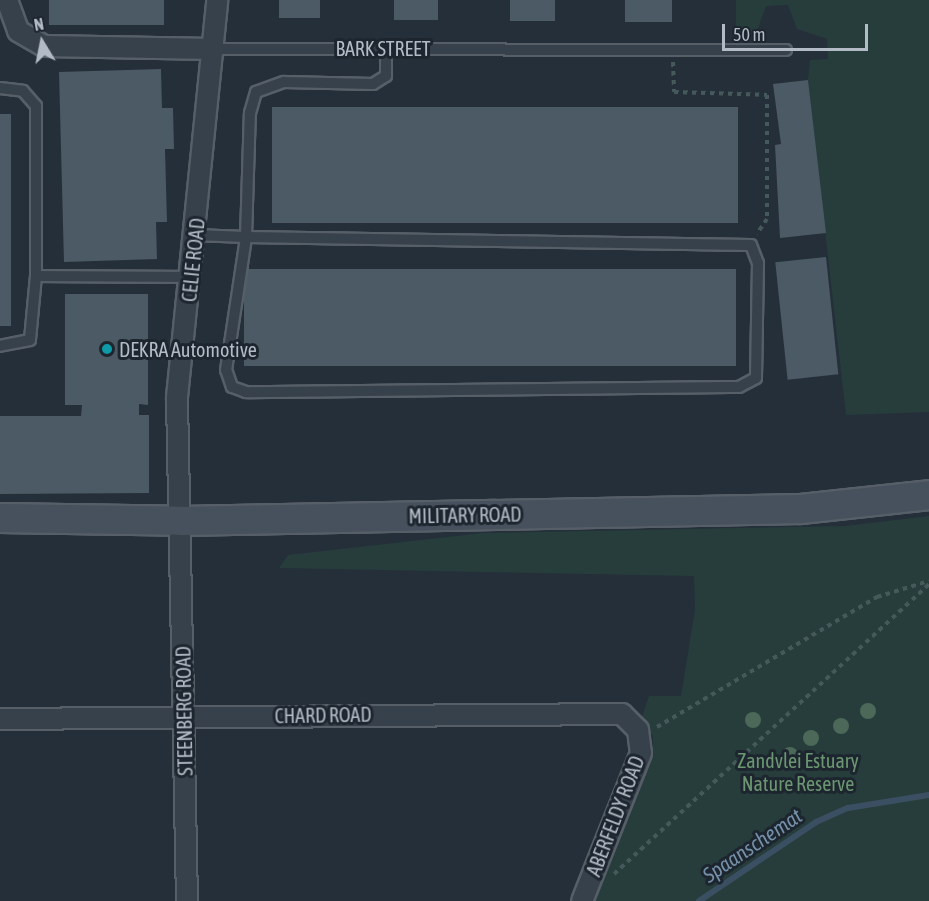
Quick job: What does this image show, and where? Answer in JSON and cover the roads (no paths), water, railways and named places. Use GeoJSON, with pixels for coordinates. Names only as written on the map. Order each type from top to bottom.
{"type":"FeatureCollection","features":[{"type":"Feature","properties":{"kind":"main road","name":"MILITARY ROAD"},"geometry":{"type":"LineString","coordinates":[[0,518],[181,521],[801,509],[929,495]]}},
{"type":"Feature","properties":{"kind":"street","name":"BARK STREET"},"geometry":{"type":"LineString","coordinates":[[7,0],[18,30],[44,46],[213,49]]}},
{"type":"Feature","properties":{"kind":"street","name":"CELIE ROAD"},"geometry":{"type":"LineString","coordinates":[[181,521],[177,397],[191,277],[217,0]]}},
{"type":"Feature","properties":{"kind":"street","name":"STEENBERG ROAD"},"geometry":{"type":"LineString","coordinates":[[181,521],[187,901]]}},
{"type":"Feature","properties":{"kind":"street","name":"CHARD ROAD"},"geometry":{"type":"LineString","coordinates":[[0,718],[609,712],[622,714],[640,735]]}},
{"type":"Feature","properties":{"kind":"street","name":"ABERFELDY ROAD"},"geometry":{"type":"LineString","coordinates":[[582,901],[640,735]]}},
{"type":"Feature","properties":{"kind":"lane"},"geometry":{"type":"LineString","coordinates":[[195,235],[246,237],[751,245],[758,263],[758,368],[756,378],[739,387],[246,392],[232,387],[226,369],[246,237],[250,114],[256,92],[284,82],[373,84],[386,76],[386,48]]}},
{"type":"Feature","properties":{"kind":"lane","name":"BARK STREET"},"geometry":{"type":"LineString","coordinates":[[213,49],[786,50]]}},
{"type":"Feature","properties":{"kind":"lane"},"geometry":{"type":"LineString","coordinates":[[0,88],[23,91],[36,106],[36,276],[30,340],[0,346]]}},
{"type":"Feature","properties":{"kind":"lane"},"geometry":{"type":"LineString","coordinates":[[36,276],[191,277]]}},
{"type":"Feature","properties":{"kind":"waterway","name":"Spaanschemat"},"geometry":{"type":"LineString","coordinates":[[699,901],[816,822],[848,808],[929,795]]}},
{"type":"Feature","properties":{"kind":"place","name":"DEKRA Automotive"},"geometry":{"type":"Point","coordinates":[107,349]}},
{"type":"Feature","properties":{"kind":"park label","name":"Zandvlei Estuary Nature Reserve"},"geometry":{"type":"Point","coordinates":[798,772]}}]}
